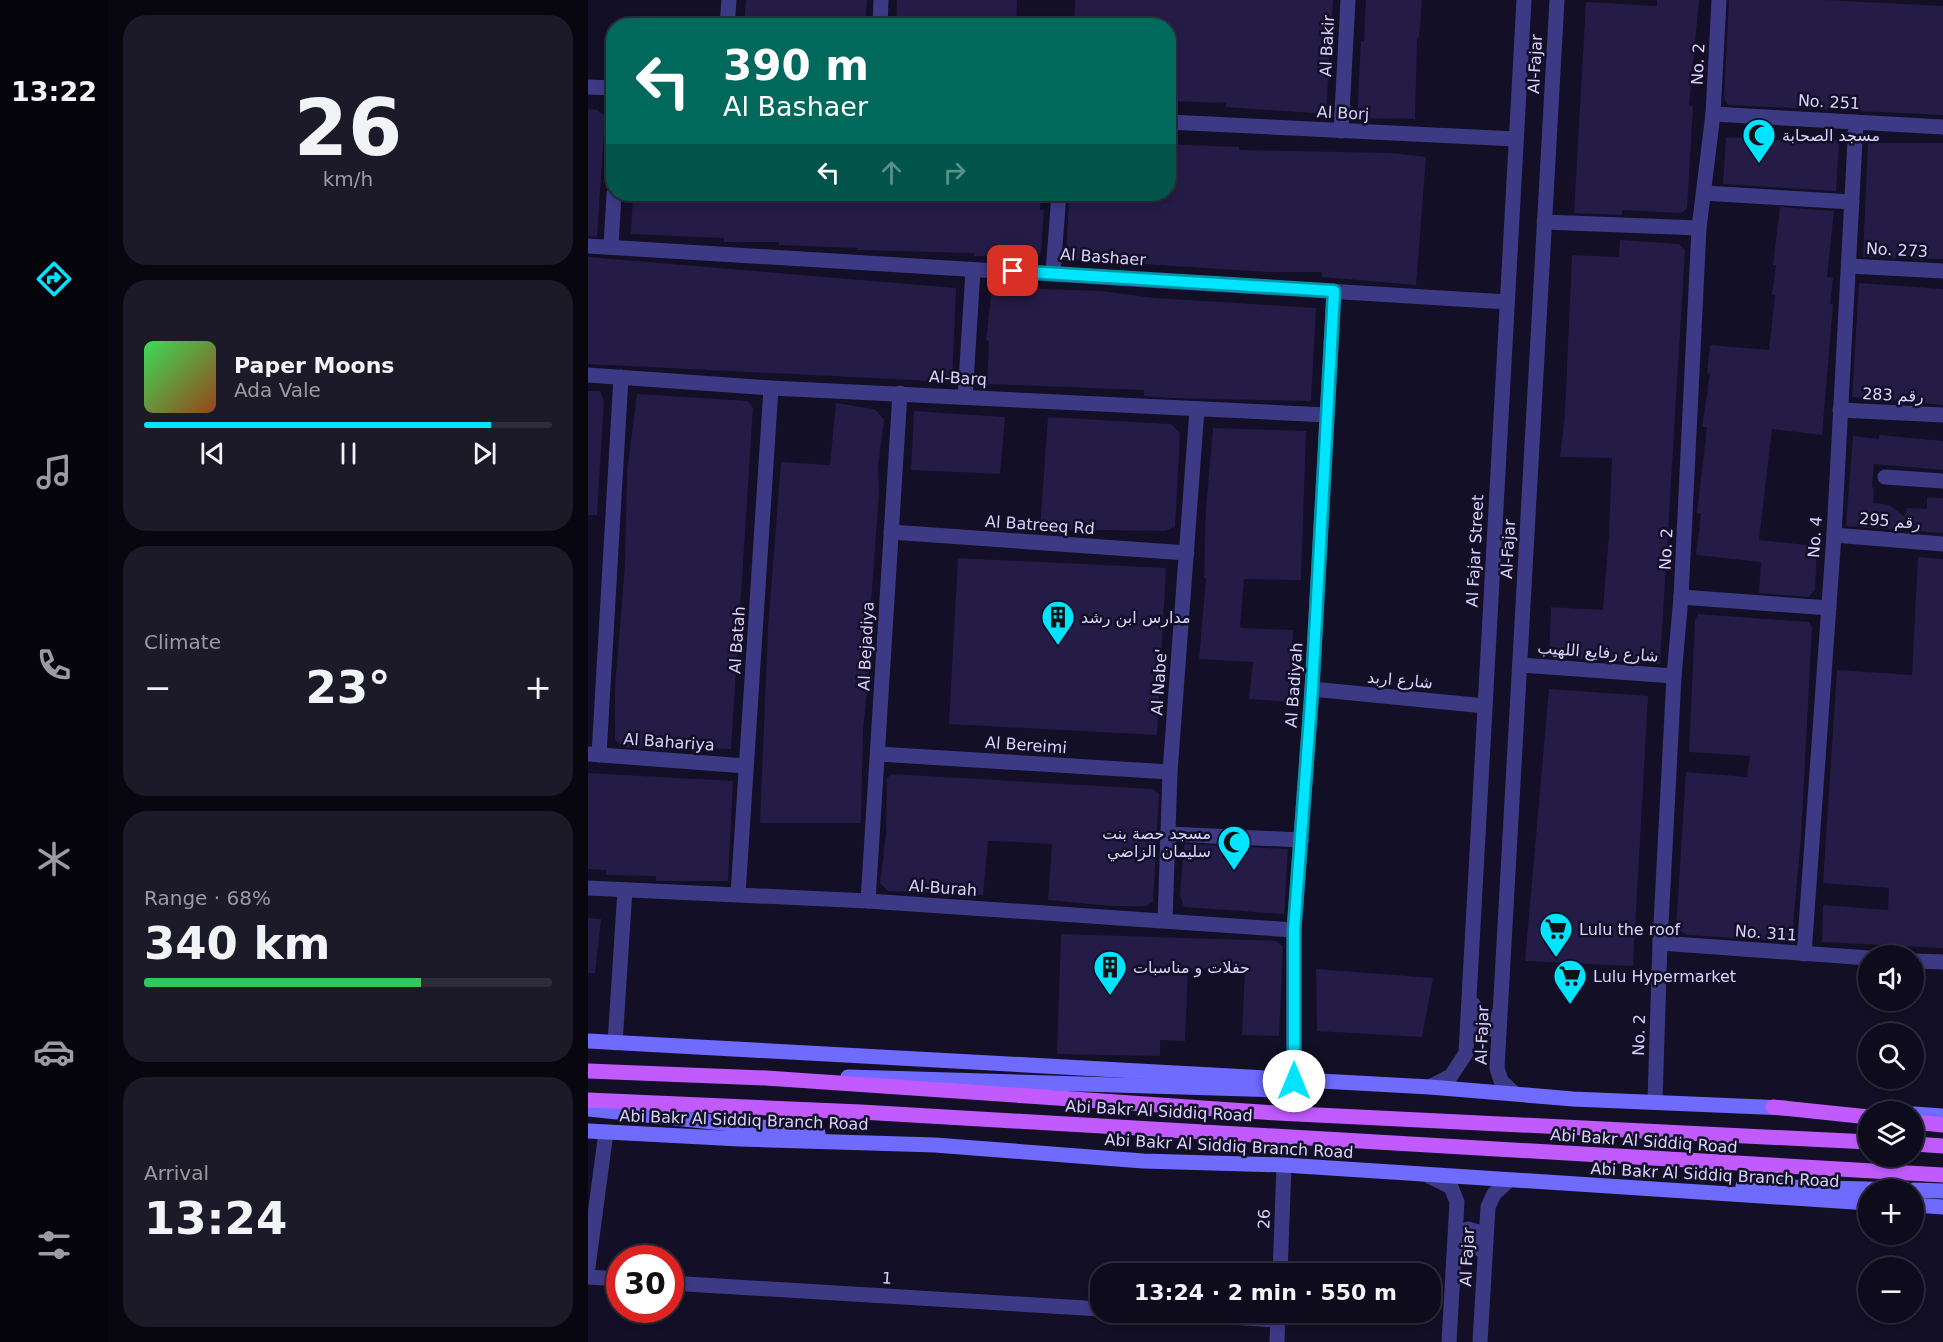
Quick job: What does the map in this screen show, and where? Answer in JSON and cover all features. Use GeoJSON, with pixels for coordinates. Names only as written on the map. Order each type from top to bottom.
{"type":"FeatureCollection","features":[{"type":"Feature","properties":{"kind":"main road"},"geometry":{"type":"LineString","coordinates":[[588,1041],[1430,1087],[1573,1099],[1655,1100],[1858,1111]]}},
{"type":"Feature","properties":{"kind":"main road"},"geometry":{"type":"LineString","coordinates":[[588,1071],[1319,1091],[1430,1087]]}},
{"type":"Feature","properties":{"kind":"main road","name":"Abi Bakr Al Siddiq Road"},"geometry":{"type":"LineString","coordinates":[[588,1071],[766,1078],[1277,1113],[1858,1141]]}},
{"type":"Feature","properties":{"kind":"main road","name":"Abi Bakr Al Siddiq Road"},"geometry":{"type":"LineString","coordinates":[[588,1100],[861,1112],[1943,1175]]}},
{"type":"Feature","properties":{"kind":"main road"},"geometry":{"type":"LineString","coordinates":[[1773,1107],[1858,1116]]}},
{"type":"Feature","properties":{"kind":"main road"},"geometry":{"type":"LineString","coordinates":[[588,1108],[935,1145]]}},
{"type":"Feature","properties":{"kind":"main road"},"geometry":{"type":"LineString","coordinates":[[1924,1115],[1943,1116]]}},
{"type":"Feature","properties":{"kind":"main road"},"geometry":{"type":"LineString","coordinates":[[1924,1123],[1943,1125]]}},
{"type":"Feature","properties":{"kind":"main road","name":"Abi Bakr Al Siddiq Branch Road"},"geometry":{"type":"LineString","coordinates":[[588,1131],[740,1139],[935,1145],[1143,1161],[1284,1165],[1858,1202]]}},
{"type":"Feature","properties":{"kind":"main road"},"geometry":{"type":"LineString","coordinates":[[1924,1145],[1943,1146]]}},
{"type":"Feature","properties":{"kind":"main road"},"geometry":{"type":"LineString","coordinates":[[1641,1189],[1784,1185],[1858,1188]]}},
{"type":"Feature","properties":{"kind":"main road"},"geometry":{"type":"LineString","coordinates":[[1924,1190],[1943,1191]]}},
{"type":"Feature","properties":{"kind":"main road"},"geometry":{"type":"LineString","coordinates":[[1924,1206],[1943,1207]]}},
{"type":"Feature","properties":{"kind":"street"},"geometry":{"type":"LineString","coordinates":[[728,18],[729,0]]}},
{"type":"Feature","properties":{"kind":"street"},"geometry":{"type":"LineString","coordinates":[[880,18],[881,0]]}},
{"type":"Feature","properties":{"kind":"street","name":"Al Bakir"},"geometry":{"type":"LineString","coordinates":[[1341,130],[1348,0]]}},
{"type":"Feature","properties":{"kind":"street","name":"Al Fajar Street"},"geometry":{"type":"LineString","coordinates":[[1430,1087],[1451,1076],[1466,1053],[1524,0]]}},
{"type":"Feature","properties":{"kind":"street","name":"Al-Fajar"},"geometry":{"type":"LineString","coordinates":[[1515,1094],[1501,1081],[1497,1068],[1557,0]]}},
{"type":"Feature","properties":{"kind":"street","name":"No. 2"},"geometry":{"type":"LineString","coordinates":[[1655,1100],[1660,943],[1674,676],[1681,597],[1699,228],[1713,114],[1719,0]]}},
{"type":"Feature","properties":{"kind":"street"},"geometry":{"type":"LineString","coordinates":[[588,87],[606,88]]}},
{"type":"Feature","properties":{"kind":"street","name":"No. 251"},"geometry":{"type":"LineString","coordinates":[[1713,114],[1943,127]]}},
{"type":"Feature","properties":{"kind":"street","name":"Al Borj"},"geometry":{"type":"LineString","coordinates":[[1176,122],[1516,139]]}},
{"type":"Feature","properties":{"kind":"street","name":"No. 4"},"geometry":{"type":"LineString","coordinates":[[1804,954],[1834,534],[1856,122]]}},
{"type":"Feature","properties":{"kind":"street"},"geometry":{"type":"LineString","coordinates":[[1704,194],[1852,202]]}},
{"type":"Feature","properties":{"kind":"street"},"geometry":{"type":"LineString","coordinates":[[611,246],[614,201]]}},
{"type":"Feature","properties":{"kind":"street"},"geometry":{"type":"LineString","coordinates":[[1053,272],[1058,201]]}},
{"type":"Feature","properties":{"kind":"street"},"geometry":{"type":"LineString","coordinates":[[1544,222],[1699,228]]}},
{"type":"Feature","properties":{"kind":"street","name":"Al Bashaer"},"geometry":{"type":"LineString","coordinates":[[588,246],[973,271],[1053,272],[1507,302]]}},
{"type":"Feature","properties":{"kind":"street","name":"No. 273"},"geometry":{"type":"LineString","coordinates":[[1849,266],[1943,271]]}},
{"type":"Feature","properties":{"kind":"street"},"geometry":{"type":"LineString","coordinates":[[965,397],[973,271]]}},
{"type":"Feature","properties":{"kind":"street","name":"Al Badiyah"},"geometry":{"type":"LineString","coordinates":[[1294,1081],[1294,930],[1312,689],[1334,291]]}},
{"type":"Feature","properties":{"kind":"street","name":"Al-Barq"},"geometry":{"type":"LineString","coordinates":[[588,375],[771,388],[1327,415]]}},
{"type":"Feature","properties":{"kind":"street"},"geometry":{"type":"LineString","coordinates":[[594,754],[621,376]]}},
{"type":"Feature","properties":{"kind":"street","name":"Al Batah"},"geometry":{"type":"LineString","coordinates":[[738,894],[771,388]]}},
{"type":"Feature","properties":{"kind":"street","name":"Al Bejadiya"},"geometry":{"type":"LineString","coordinates":[[868,901],[900,393]]}},
{"type":"Feature","properties":{"kind":"street","name":"Al Nabe'"},"geometry":{"type":"LineString","coordinates":[[1165,921],[1170,834],[1170,772],[1197,409]]}},
{"type":"Feature","properties":{"kind":"street","name":"رقم 283"},"geometry":{"type":"LineString","coordinates":[[1840,410],[1943,415]]}},
{"type":"Feature","properties":{"kind":"street"},"geometry":{"type":"LineString","coordinates":[[1885,477],[1943,481]]}},
{"type":"Feature","properties":{"kind":"street","name":"Al Batreeq Rd"},"geometry":{"type":"LineString","coordinates":[[891,532],[1186,553]]}},
{"type":"Feature","properties":{"kind":"street","name":"رقم 295"},"geometry":{"type":"LineString","coordinates":[[1834,534],[1943,544]]}},
{"type":"Feature","properties":{"kind":"street"},"geometry":{"type":"LineString","coordinates":[[1681,597],[1828,609]]}},
{"type":"Feature","properties":{"kind":"street","name":"شارع رفايع اللهيب"},"geometry":{"type":"LineString","coordinates":[[1520,664],[1674,676]]}},
{"type":"Feature","properties":{"kind":"street","name":"شارع اربد"},"geometry":{"type":"LineString","coordinates":[[1312,689],[1485,706]]}},
{"type":"Feature","properties":{"kind":"street","name":"Al Bahariya"},"geometry":{"type":"LineString","coordinates":[[594,754],[746,766]]}},
{"type":"Feature","properties":{"kind":"street","name":"Al Bereimi"},"geometry":{"type":"LineString","coordinates":[[878,754],[1170,772]]}},
{"type":"Feature","properties":{"kind":"street"},"geometry":{"type":"LineString","coordinates":[[1170,834],[1302,840]]}},
{"type":"Feature","properties":{"kind":"street","name":"Al-Burah"},"geometry":{"type":"LineString","coordinates":[[588,888],[868,901],[1294,930]]}},
{"type":"Feature","properties":{"kind":"street"},"geometry":{"type":"LineString","coordinates":[[615,1043],[625,890]]}},
{"type":"Feature","properties":{"kind":"street","name":"No. 311"},"geometry":{"type":"LineString","coordinates":[[1660,943],[1858,957]]}},
{"type":"Feature","properties":{"kind":"street"},"geometry":{"type":"LineString","coordinates":[[1924,961],[1943,962]]}},
{"type":"Feature","properties":{"kind":"street"},"geometry":{"type":"LineString","coordinates":[[1470,980],[1475,1020],[1486,1029],[1492,1029],[1496,1024],[1502,995]]}},
{"type":"Feature","properties":{"kind":"street"},"geometry":{"type":"LineString","coordinates":[[588,1267],[606,1132]]}},
{"type":"Feature","properties":{"kind":"street","name":"26"},"geometry":{"type":"LineString","coordinates":[[1280,1263],[1284,1165]]}},
{"type":"Feature","properties":{"kind":"street","name":"Al Fajar"},"geometry":{"type":"LineString","coordinates":[[1429,1176],[1451,1187],[1457,1202],[1449,1342]]}},
{"type":"Feature","properties":{"kind":"street","name":"Al Fajar"},"geometry":{"type":"LineString","coordinates":[[1480,1342],[1488,1206],[1494,1194],[1508,1181]]}},
{"type":"Feature","properties":{"kind":"street"},"geometry":{"type":"LineString","coordinates":[[1454,1267],[1462,1236],[1468,1229],[1478,1232],[1484,1268]]}},
{"type":"Feature","properties":{"kind":"street"},"geometry":{"type":"LineString","coordinates":[[588,1277],[606,1278]]}},
{"type":"Feature","properties":{"kind":"street","name":"1"},"geometry":{"type":"LineString","coordinates":[[684,1283],[1090,1308]]}},
{"type":"Feature","properties":{"kind":"street"},"geometry":{"type":"LineString","coordinates":[[1277,1342],[1278,1323]]}},
{"type":"Feature","properties":{"kind":"building"},"geometry":{"type":"Polygon","coordinates":[[[746,0],[867,0],[866,18],[745,18],[746,0]]]}},
{"type":"Feature","properties":{"kind":"building"},"geometry":{"type":"Polygon","coordinates":[[[897,0],[1017,0],[1016,18],[896,18],[897,0]]]}},
{"type":"Feature","properties":{"kind":"building"},"geometry":{"type":"Polygon","coordinates":[[[1075,0],[1333,0],[1326,114],[1226,107],[1226,103],[1176,101],[1176,18],[1074,18],[1075,0]]]}},
{"type":"Feature","properties":{"kind":"building"},"geometry":{"type":"Polygon","coordinates":[[[1366,0],[1422,0],[1419,38],[1417,38],[1415,119],[1357,118],[1361,41],[1364,41],[1366,0]]]}},
{"type":"Feature","properties":{"kind":"building"},"geometry":{"type":"Polygon","coordinates":[[[1657,0],[1699,0],[1689,106],[1693,106],[1687,209],[1681,213],[1622,210],[1622,215],[1574,213],[1586,2],[1657,6],[1657,0]]]}},
{"type":"Feature","properties":{"kind":"building"},"geometry":{"type":"Polygon","coordinates":[[[1729,0],[1825,0],[1943,6],[1943,115],[1728,105],[1724,99],[1729,0]]]}},
{"type":"Feature","properties":{"kind":"building"},"geometry":{"type":"Polygon","coordinates":[[[588,109],[597,110],[605,116],[597,237],[588,236],[588,109]]]}},
{"type":"Feature","properties":{"kind":"building"},"geometry":{"type":"Polygon","coordinates":[[[1797,136],[1834,138],[1839,144],[1836,191],[1723,184],[1726,137],[1796,141],[1797,136]]]}},
{"type":"Feature","properties":{"kind":"building"},"geometry":{"type":"Polygon","coordinates":[[[1868,143],[1943,143],[1943,259],[1863,257],[1868,143]]]}},
{"type":"Feature","properties":{"kind":"building"},"geometry":{"type":"Polygon","coordinates":[[[1176,144],[1239,147],[1239,150],[1390,153],[1426,157],[1416,285],[1322,277],[1322,272],[1268,272],[1066,259],[1069,201],[1176,201],[1176,144]]]}},
{"type":"Feature","properties":{"kind":"building"},"geometry":{"type":"Polygon","coordinates":[[[633,201],[1041,201],[1040,210],[1044,210],[1041,252],[1036,257],[857,250],[858,248],[779,245],[779,242],[724,242],[724,238],[631,234],[633,201]]]}},
{"type":"Feature","properties":{"kind":"building"},"geometry":{"type":"Polygon","coordinates":[[[1780,207],[1834,211],[1827,277],[1833,278],[1830,304],[1833,304],[1822,435],[1772,429],[1759,540],[1817,546],[1815,590],[1808,597],[1759,593],[1761,562],[1696,555],[1701,514],[1697,513],[1707,427],[1702,427],[1710,374],[1707,373],[1710,345],[1769,350],[1775,295],[1772,295],[1776,265],[1773,265],[1780,207]]]}},
{"type":"Feature","properties":{"kind":"building"},"geometry":{"type":"Polygon","coordinates":[[[1620,240],[1679,244],[1685,250],[1660,664],[1549,657],[1551,607],[1603,610],[1612,458],[1560,457],[1565,414],[1572,255],[1619,257],[1620,240]]]}},
{"type":"Feature","properties":{"kind":"building"},"geometry":{"type":"Polygon","coordinates":[[[588,257],[956,288],[952,382],[588,364],[588,257]]]}},
{"type":"Feature","properties":{"kind":"building"},"geometry":{"type":"Polygon","coordinates":[[[1859,283],[1943,289],[1943,405],[1852,397],[1859,283]]]}},
{"type":"Feature","properties":{"kind":"building"},"geometry":{"type":"Polygon","coordinates":[[[992,287],[1101,291],[1154,298],[1316,308],[1311,401],[1170,398],[1144,396],[1144,390],[987,384],[989,341],[986,340],[992,287]]]}},
{"type":"Feature","properties":{"kind":"building"},"geometry":{"type":"Polygon","coordinates":[[[588,391],[600,391],[604,400],[597,515],[588,515],[588,391]]]}},
{"type":"Feature","properties":{"kind":"building"},"geometry":{"type":"Polygon","coordinates":[[[637,394],[748,401],[753,408],[731,749],[666,747],[665,750],[623,747],[615,740],[615,688],[625,564],[627,472],[637,394]]]}},
{"type":"Feature","properties":{"kind":"building"},"geometry":{"type":"Polygon","coordinates":[[[836,403],[874,409],[884,419],[878,468],[879,493],[869,630],[873,630],[863,730],[861,823],[760,823],[768,628],[781,462],[830,465],[836,403]]]}},
{"type":"Feature","properties":{"kind":"building"},"geometry":{"type":"Polygon","coordinates":[[[914,411],[1005,417],[1000,474],[911,470],[914,411]]]}},
{"type":"Feature","properties":{"kind":"building"},"geometry":{"type":"Polygon","coordinates":[[[1048,417],[1171,424],[1180,433],[1175,527],[1165,531],[1040,529],[1048,417]]]}},
{"type":"Feature","properties":{"kind":"building"},"geometry":{"type":"Polygon","coordinates":[[[1213,428],[1306,431],[1301,580],[1244,579],[1240,626],[1241,628],[1293,630],[1291,667],[1295,668],[1293,702],[1249,699],[1253,662],[1199,659],[1206,578],[1204,578],[1206,509],[1213,428]]]}},
{"type":"Feature","properties":{"kind":"building"},"geometry":{"type":"Polygon","coordinates":[[[1879,435],[1943,441],[1943,470],[1874,464],[1872,487],[1874,488],[1873,503],[1889,505],[1905,517],[1907,508],[1927,509],[1927,497],[1943,498],[1943,533],[1846,526],[1853,436],[1879,439],[1879,435]]]}},
{"type":"Feature","properties":{"kind":"building"},"geometry":{"type":"Polygon","coordinates":[[[1918,557],[1943,559],[1943,948],[1924,947],[1924,945],[1822,942],[1823,905],[1888,910],[1889,888],[1823,883],[1837,670],[1912,675],[1918,557]]]}},
{"type":"Feature","properties":{"kind":"building","name":"مدارس ابن رشد"},"geometry":{"type":"Polygon","coordinates":[[[958,558],[1166,568],[1157,735],[949,724],[958,558]]]}},
{"type":"Feature","properties":{"kind":"building"},"geometry":{"type":"Polygon","coordinates":[[[1698,614],[1809,622],[1812,627],[1801,838],[1792,937],[1786,941],[1687,935],[1676,928],[1686,772],[1747,777],[1750,756],[1689,752],[1695,620],[1698,614]]]}},
{"type":"Feature","properties":{"kind":"building"},"geometry":{"type":"Polygon","coordinates":[[[1549,689],[1648,696],[1633,966],[1525,961],[1549,689]]]}},
{"type":"Feature","properties":{"kind":"building"},"geometry":{"type":"Polygon","coordinates":[[[588,773],[733,781],[728,881],[656,881],[656,876],[606,875],[606,870],[588,869],[588,773]]]}},
{"type":"Feature","properties":{"kind":"building"},"geometry":{"type":"Polygon","coordinates":[[[892,774],[1153,789],[1159,794],[1153,902],[1146,906],[1111,906],[1048,900],[1052,844],[1018,842],[988,841],[983,895],[888,891],[880,883],[886,834],[887,778],[892,774]]]}},
{"type":"Feature","properties":{"kind":"building","name":"مسجد حصة بنت سليمان الزاضي"},"geometry":{"type":"Polygon","coordinates":[[[1184,844],[1288,849],[1284,914],[1184,907],[1180,895],[1184,844]]]}},
{"type":"Feature","properties":{"kind":"building"},"geometry":{"type":"Polygon","coordinates":[[[588,918],[601,919],[595,973],[588,973],[588,918]]]}},
{"type":"Feature","properties":{"kind":"building","name":"حفلات و مناسبات"},"geometry":{"type":"Polygon","coordinates":[[[1061,934],[1276,941],[1283,947],[1279,1036],[1242,1035],[1245,970],[1188,968],[1185,1041],[1160,1040],[1160,1056],[1057,1054],[1061,934]]]}},
{"type":"Feature","properties":{"kind":"building"},"geometry":{"type":"Polygon","coordinates":[[[1316,969],[1433,978],[1422,1037],[1317,1031],[1316,969]]]}},
{"type":"Feature","properties":{"kind":"place","name":"مسجد الصحابة"},"geometry":{"type":"Point","coordinates":[1759,164]}},
{"type":"Feature","properties":{"kind":"place","name":"مدارس ابن رشد"},"geometry":{"type":"Point","coordinates":[1058,646]}},
{"type":"Feature","properties":{"kind":"place","name":"مسجد حصة بنت سليمان الزاضي"},"geometry":{"type":"Point","coordinates":[1234,871]}},
{"type":"Feature","properties":{"kind":"place","name":"Lulu the roof"},"geometry":{"type":"Point","coordinates":[1556,958]}},
{"type":"Feature","properties":{"kind":"place","name":"حفلات و مناسبات"},"geometry":{"type":"Point","coordinates":[1110,996]}},
{"type":"Feature","properties":{"kind":"place","name":"Lulu Hypermarket"},"geometry":{"type":"Point","coordinates":[1570,1005]}},
{"type":"Feature","properties":{"kind":"route"},"geometry":{"type":"LineString","coordinates":[[1013,271],[1334,291],[1312,689],[1294,930],[1294,1081]]}}]}
